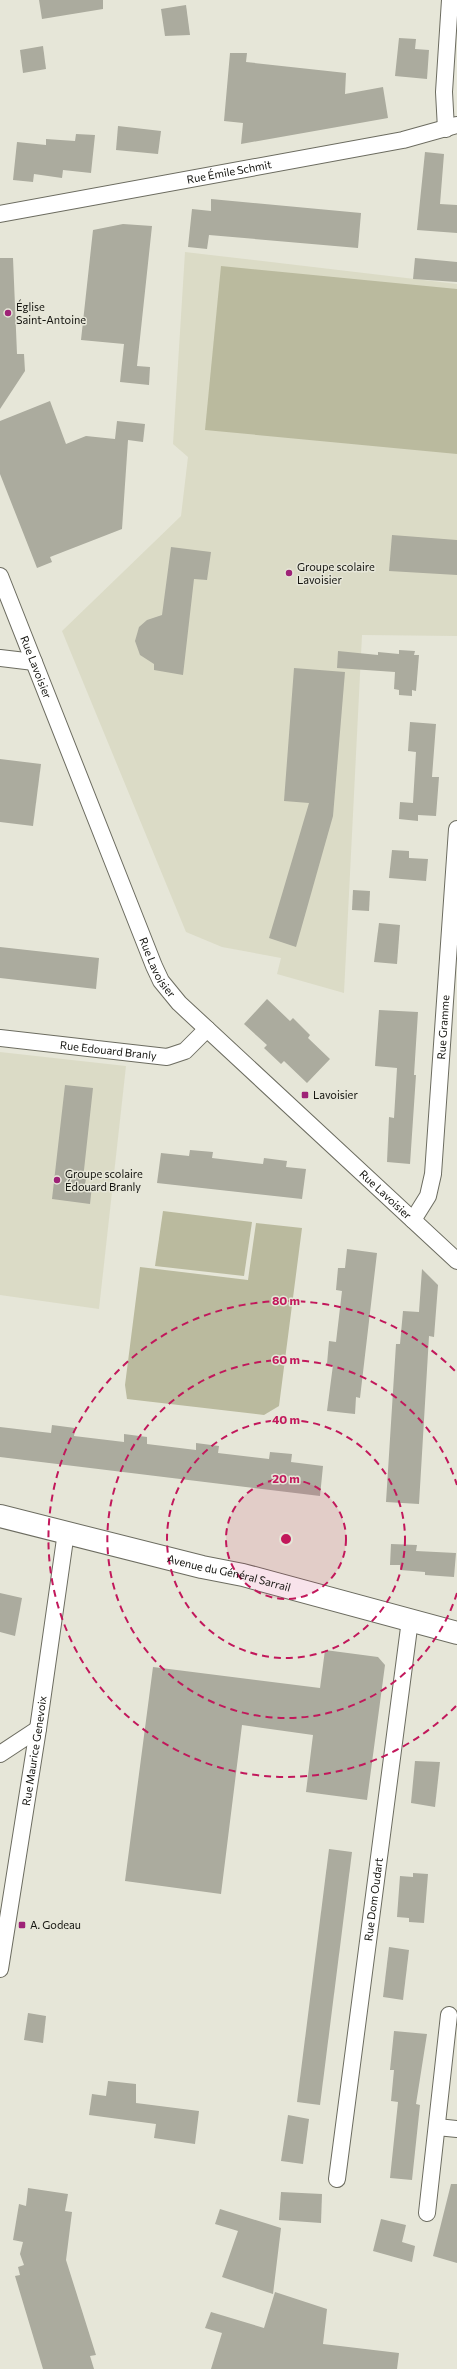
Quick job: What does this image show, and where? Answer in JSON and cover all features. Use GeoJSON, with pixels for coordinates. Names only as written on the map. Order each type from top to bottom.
{"type":"FeatureCollection","features":[{"type":"Feature","properties":{"kind":"main road","name":"Avenue du Général Sarrail"},"geometry":{"type":"LineString","coordinates":[[0,1516],[202,1567],[243,1575],[457,1633]]}},
{"type":"Feature","properties":{"kind":"street"},"geometry":{"type":"LineString","coordinates":[[450,0],[444,92],[452,127]]}},
{"type":"Feature","properties":{"kind":"street","name":"Rue Émile Schmit"},"geometry":{"type":"LineString","coordinates":[[0,214],[403,140],[452,127]]}},
{"type":"Feature","properties":{"kind":"street","name":"Rue Lavoisier"},"geometry":{"type":"LineString","coordinates":[[0,576],[161,981],[179,1003],[457,1261]]}},
{"type":"Feature","properties":{"kind":"street"},"geometry":{"type":"LineString","coordinates":[[0,658],[34,662]]}},
{"type":"Feature","properties":{"kind":"street","name":"Rue Gramme"},"geometry":{"type":"LineString","coordinates":[[413,1220],[428,1196],[434,1174],[457,829]]}},
{"type":"Feature","properties":{"kind":"street","name":"Rue Edouard Branly"},"geometry":{"type":"LineString","coordinates":[[0,1038],[167,1057],[185,1051],[207,1028]]}},
{"type":"Feature","properties":{"kind":"street","name":"Rue Maurice Genevoix"},"geometry":{"type":"LineString","coordinates":[[0,1969],[38,1729],[66,1532]]}},
{"type":"Feature","properties":{"kind":"street","name":"Rue Dom Oudart"},"geometry":{"type":"LineString","coordinates":[[337,2179],[410,1620]]}},
{"type":"Feature","properties":{"kind":"street"},"geometry":{"type":"LineString","coordinates":[[0,1754],[38,1729]]}},
{"type":"Feature","properties":{"kind":"street"},"geometry":{"type":"LineString","coordinates":[[427,2213],[449,2015]]}},
{"type":"Feature","properties":{"kind":"street"},"geometry":{"type":"LineString","coordinates":[[437,2127],[457,2128]]}},
{"type":"Feature","properties":{"kind":"shaded area","name":"Groupe scolaire Lavoisier"},"geometry":{"type":"Polygon","coordinates":[[[185,252],[457,284],[457,636],[362,635],[344,993],[277,974],[281,958],[222,947],[186,932],[62,631],[181,516],[188,457],[173,444],[185,252]]]}},
{"type":"Feature","properties":{"kind":"shaded area"},"geometry":{"type":"Polygon","coordinates":[[[221,266],[457,289],[457,454],[205,430],[221,266]]]}},
{"type":"Feature","properties":{"kind":"shaded area","name":"Groupe scolaire Édouard Branly"},"geometry":{"type":"Polygon","coordinates":[[[0,1052],[126,1066],[99,1309],[0,1295],[0,1052]]]}},
{"type":"Feature","properties":{"kind":"shaded area"},"geometry":{"type":"Polygon","coordinates":[[[163,1211],[252,1222],[244,1276],[155,1266],[163,1211]]]}},
{"type":"Feature","properties":{"kind":"shaded area"},"geometry":{"type":"Polygon","coordinates":[[[256,1223],[302,1228],[279,1406],[264,1415],[127,1399],[125,1385],[140,1267],[248,1280],[256,1223]]]}},
{"type":"Feature","properties":{"kind":"building"},"geometry":{"type":"Polygon","coordinates":[[[39,0],[103,0],[103,9],[42,19],[39,0]]]}},
{"type":"Feature","properties":{"kind":"building"},"geometry":{"type":"Polygon","coordinates":[[[186,5],[190,35],[165,36],[161,9],[186,5]]]}},
{"type":"Feature","properties":{"kind":"building"},"geometry":{"type":"Polygon","coordinates":[[[399,38],[416,39],[415,49],[429,50],[427,79],[395,76],[399,38]]]}},
{"type":"Feature","properties":{"kind":"building"},"geometry":{"type":"Polygon","coordinates":[[[43,46],[46,69],[23,73],[20,50],[43,46]]]}},
{"type":"Feature","properties":{"kind":"building"},"geometry":{"type":"Polygon","coordinates":[[[230,53],[247,53],[246,62],[346,73],[345,94],[383,87],[388,118],[241,144],[243,123],[224,121],[230,53]]]}},
{"type":"Feature","properties":{"kind":"building"},"geometry":{"type":"Polygon","coordinates":[[[118,126],[161,131],[158,154],[116,150],[118,126]]]}},
{"type":"Feature","properties":{"kind":"building"},"geometry":{"type":"Polygon","coordinates":[[[76,134],[95,135],[91,173],[63,170],[62,178],[34,174],[33,182],[13,180],[17,142],[46,145],[46,139],[75,141],[76,134]]]}},
{"type":"Feature","properties":{"kind":"building"},"geometry":{"type":"Polygon","coordinates":[[[425,152],[444,154],[440,204],[457,205],[457,233],[417,230],[425,152]]]}},
{"type":"Feature","properties":{"kind":"building"},"geometry":{"type":"Polygon","coordinates":[[[211,199],[361,213],[358,248],[209,235],[207,249],[188,247],[192,209],[211,211],[211,199]]]}},
{"type":"Feature","properties":{"kind":"building"},"geometry":{"type":"Polygon","coordinates":[[[123,224],[152,226],[137,366],[150,367],[149,385],[120,382],[124,344],[81,340],[93,230],[123,224]]]}},
{"type":"Feature","properties":{"kind":"building","name":"Église Saint-Antoine"},"geometry":{"type":"Polygon","coordinates":[[[0,258],[13,258],[17,354],[24,354],[25,371],[0,409],[0,258]]]}},
{"type":"Feature","properties":{"kind":"building"},"geometry":{"type":"Polygon","coordinates":[[[415,258],[457,262],[457,282],[413,279],[415,258]]]}},
{"type":"Feature","properties":{"kind":"building"},"geometry":{"type":"Polygon","coordinates":[[[50,401],[66,444],[86,436],[115,439],[117,421],[145,424],[143,442],[128,440],[122,529],[50,557],[52,562],[37,568],[0,474],[0,421],[50,401]]]}},
{"type":"Feature","properties":{"kind":"building"},"geometry":{"type":"Polygon","coordinates":[[[392,535],[457,540],[457,575],[389,571],[392,535]]]}},
{"type":"Feature","properties":{"kind":"building"},"geometry":{"type":"Polygon","coordinates":[[[171,547],[211,552],[207,580],[194,579],[183,675],[154,670],[154,664],[140,655],[135,641],[139,627],[147,620],[162,615],[171,547]]]}},
{"type":"Feature","properties":{"kind":"building"},"geometry":{"type":"Polygon","coordinates":[[[399,650],[415,651],[414,655],[419,655],[416,691],[412,690],[412,696],[399,695],[399,690],[394,689],[395,672],[337,668],[338,651],[378,655],[378,652],[399,654],[399,650]]]}},
{"type":"Feature","properties":{"kind":"building"},"geometry":{"type":"Polygon","coordinates":[[[294,668],[345,672],[333,816],[296,947],[269,938],[309,803],[284,801],[294,668]]]}},
{"type":"Feature","properties":{"kind":"building"},"geometry":{"type":"Polygon","coordinates":[[[410,722],[436,724],[432,777],[439,777],[436,816],[418,815],[418,821],[399,819],[400,802],[413,803],[416,752],[408,751],[410,722]]]}},
{"type":"Feature","properties":{"kind":"building"},"geometry":{"type":"Polygon","coordinates":[[[0,759],[41,764],[33,826],[0,822],[0,759]]]}},
{"type":"Feature","properties":{"kind":"building"},"geometry":{"type":"Polygon","coordinates":[[[392,850],[409,851],[409,858],[428,859],[426,881],[389,878],[392,850]]]}},
{"type":"Feature","properties":{"kind":"building"},"geometry":{"type":"Polygon","coordinates":[[[353,890],[370,891],[369,911],[352,910],[353,890]]]}},
{"type":"Feature","properties":{"kind":"building"},"geometry":{"type":"Polygon","coordinates":[[[379,923],[400,925],[397,964],[374,962],[379,923]]]}},
{"type":"Feature","properties":{"kind":"building"},"geometry":{"type":"Polygon","coordinates":[[[0,947],[99,958],[96,989],[0,978],[0,947]]]}},
{"type":"Feature","properties":{"kind":"building"},"geometry":{"type":"Polygon","coordinates":[[[267,999],[290,1021],[293,1018],[310,1035],[308,1038],[330,1059],[307,1083],[284,1061],[281,1064],[264,1048],[267,1045],[244,1024],[267,999]]]}},
{"type":"Feature","properties":{"kind":"building"},"geometry":{"type":"Polygon","coordinates":[[[379,1010],[418,1012],[414,1075],[416,1075],[410,1164],[387,1162],[389,1117],[394,1118],[397,1068],[375,1066],[379,1010]]]}},
{"type":"Feature","properties":{"kind":"building"},"geometry":{"type":"Polygon","coordinates":[[[65,1085],[93,1088],[83,1179],[86,1179],[85,1184],[92,1185],[90,1204],[52,1199],[65,1085]]]}},
{"type":"Feature","properties":{"kind":"building"},"geometry":{"type":"Polygon","coordinates":[[[190,1150],[213,1152],[212,1158],[263,1164],[264,1158],[287,1161],[286,1167],[306,1169],[302,1199],[157,1183],[161,1153],[189,1156],[190,1150]]]}},
{"type":"Feature","properties":{"kind":"building"},"geometry":{"type":"Polygon","coordinates":[[[347,1249],[377,1253],[360,1398],[356,1397],[355,1414],[327,1411],[333,1365],[327,1364],[329,1341],[336,1342],[342,1291],[336,1290],[338,1268],[345,1268],[347,1249]]]}},
{"type":"Feature","properties":{"kind":"building"},"geometry":{"type":"Polygon","coordinates":[[[422,1269],[438,1285],[434,1337],[429,1336],[419,1504],[386,1502],[396,1344],[400,1344],[403,1311],[419,1312],[422,1269]]]}},
{"type":"Feature","properties":{"kind":"building"},"geometry":{"type":"Polygon","coordinates":[[[52,1425],[75,1428],[74,1436],[124,1442],[124,1434],[147,1437],[147,1444],[196,1450],[196,1443],[219,1446],[218,1453],[269,1459],[270,1452],[292,1454],[291,1462],[323,1466],[320,1496],[0,1457],[0,1427],[51,1433],[52,1425]]]}},
{"type":"Feature","properties":{"kind":"building"},"geometry":{"type":"Polygon","coordinates":[[[391,1544],[417,1545],[416,1551],[456,1553],[454,1577],[425,1575],[425,1572],[400,1570],[400,1565],[390,1565],[391,1544]]]}},
{"type":"Feature","properties":{"kind":"building"},"geometry":{"type":"Polygon","coordinates":[[[0,1593],[22,1598],[15,1636],[0,1632],[0,1593]]]}},
{"type":"Feature","properties":{"kind":"building"},"geometry":{"type":"Polygon","coordinates":[[[325,1650],[378,1657],[385,1665],[367,1800],[306,1792],[313,1735],[242,1725],[221,1894],[125,1881],[153,1667],[320,1688],[325,1650]]]}},
{"type":"Feature","properties":{"kind":"building"},"geometry":{"type":"Polygon","coordinates":[[[415,1761],[440,1762],[435,1807],[411,1803],[415,1761]]]}},
{"type":"Feature","properties":{"kind":"building"},"geometry":{"type":"Polygon","coordinates":[[[329,1849],[352,1852],[320,2105],[297,2102],[329,1849]]]}},
{"type":"Feature","properties":{"kind":"building"},"geometry":{"type":"Polygon","coordinates":[[[413,1873],[428,1874],[424,1923],[409,1922],[409,1918],[397,1917],[400,1876],[413,1877],[413,1873]]]}},
{"type":"Feature","properties":{"kind":"building"},"geometry":{"type":"Polygon","coordinates":[[[389,1947],[409,1950],[403,2000],[383,1997],[389,1947]]]}},
{"type":"Feature","properties":{"kind":"building"},"geometry":{"type":"Polygon","coordinates":[[[28,2013],[46,2016],[43,2043],[24,2040],[28,2013]]]}},
{"type":"Feature","properties":{"kind":"building"},"geometry":{"type":"Polygon","coordinates":[[[394,2031],[427,2034],[416,2104],[420,2105],[412,2180],[390,2178],[398,2102],[391,2101],[394,2070],[390,2070],[394,2031]]]}},
{"type":"Feature","properties":{"kind":"building"},"geometry":{"type":"Polygon","coordinates":[[[108,2081],[136,2084],[136,2103],[199,2111],[195,2144],[154,2138],[156,2124],[89,2115],[92,2094],[106,2096],[108,2081]]]}},
{"type":"Feature","properties":{"kind":"building"},"geometry":{"type":"Polygon","coordinates":[[[288,2115],[309,2119],[303,2164],[281,2161],[288,2115]]]}},
{"type":"Feature","properties":{"kind":"building"},"geometry":{"type":"Polygon","coordinates":[[[451,2184],[457,2184],[457,2263],[433,2256],[451,2184]]]}},
{"type":"Feature","properties":{"kind":"building"},"geometry":{"type":"Polygon","coordinates":[[[28,2188],[68,2194],[65,2211],[72,2212],[66,2260],[96,2355],[90,2356],[94,2369],[43,2369],[15,2276],[20,2275],[18,2267],[24,2265],[20,2254],[23,2242],[13,2240],[19,2204],[26,2206],[28,2188]]]}},
{"type":"Feature","properties":{"kind":"building"},"geometry":{"type":"Polygon","coordinates":[[[281,2192],[322,2194],[321,2223],[279,2220],[281,2192]]]}},
{"type":"Feature","properties":{"kind":"building"},"geometry":{"type":"Polygon","coordinates":[[[220,2209],[281,2228],[273,2294],[222,2277],[238,2231],[215,2224],[220,2209]]]}},
{"type":"Feature","properties":{"kind":"building"},"geometry":{"type":"Polygon","coordinates":[[[381,2219],[406,2225],[402,2242],[415,2246],[412,2262],[373,2251],[381,2219]]]}},
{"type":"Feature","properties":{"kind":"building"},"geometry":{"type":"Polygon","coordinates":[[[275,2292],[327,2309],[323,2344],[399,2353],[397,2369],[211,2369],[222,2333],[205,2328],[211,2312],[264,2328],[275,2292]]]}},
{"type":"Feature","properties":{"kind":"place","name":"Église Saint-Antoine"},"geometry":{"type":"Point","coordinates":[8,313]}},
{"type":"Feature","properties":{"kind":"place","name":"Groupe scolaire Lavoisier"},"geometry":{"type":"Point","coordinates":[289,573]}},
{"type":"Feature","properties":{"kind":"place","name":"Lavoisier"},"geometry":{"type":"Point","coordinates":[305,1095]}},
{"type":"Feature","properties":{"kind":"place","name":"Groupe scolaire Édouard Branly"},"geometry":{"type":"Point","coordinates":[57,1180]}},
{"type":"Feature","properties":{"kind":"place","name":"A. Godeau"},"geometry":{"type":"Point","coordinates":[22,1925]}}]}
